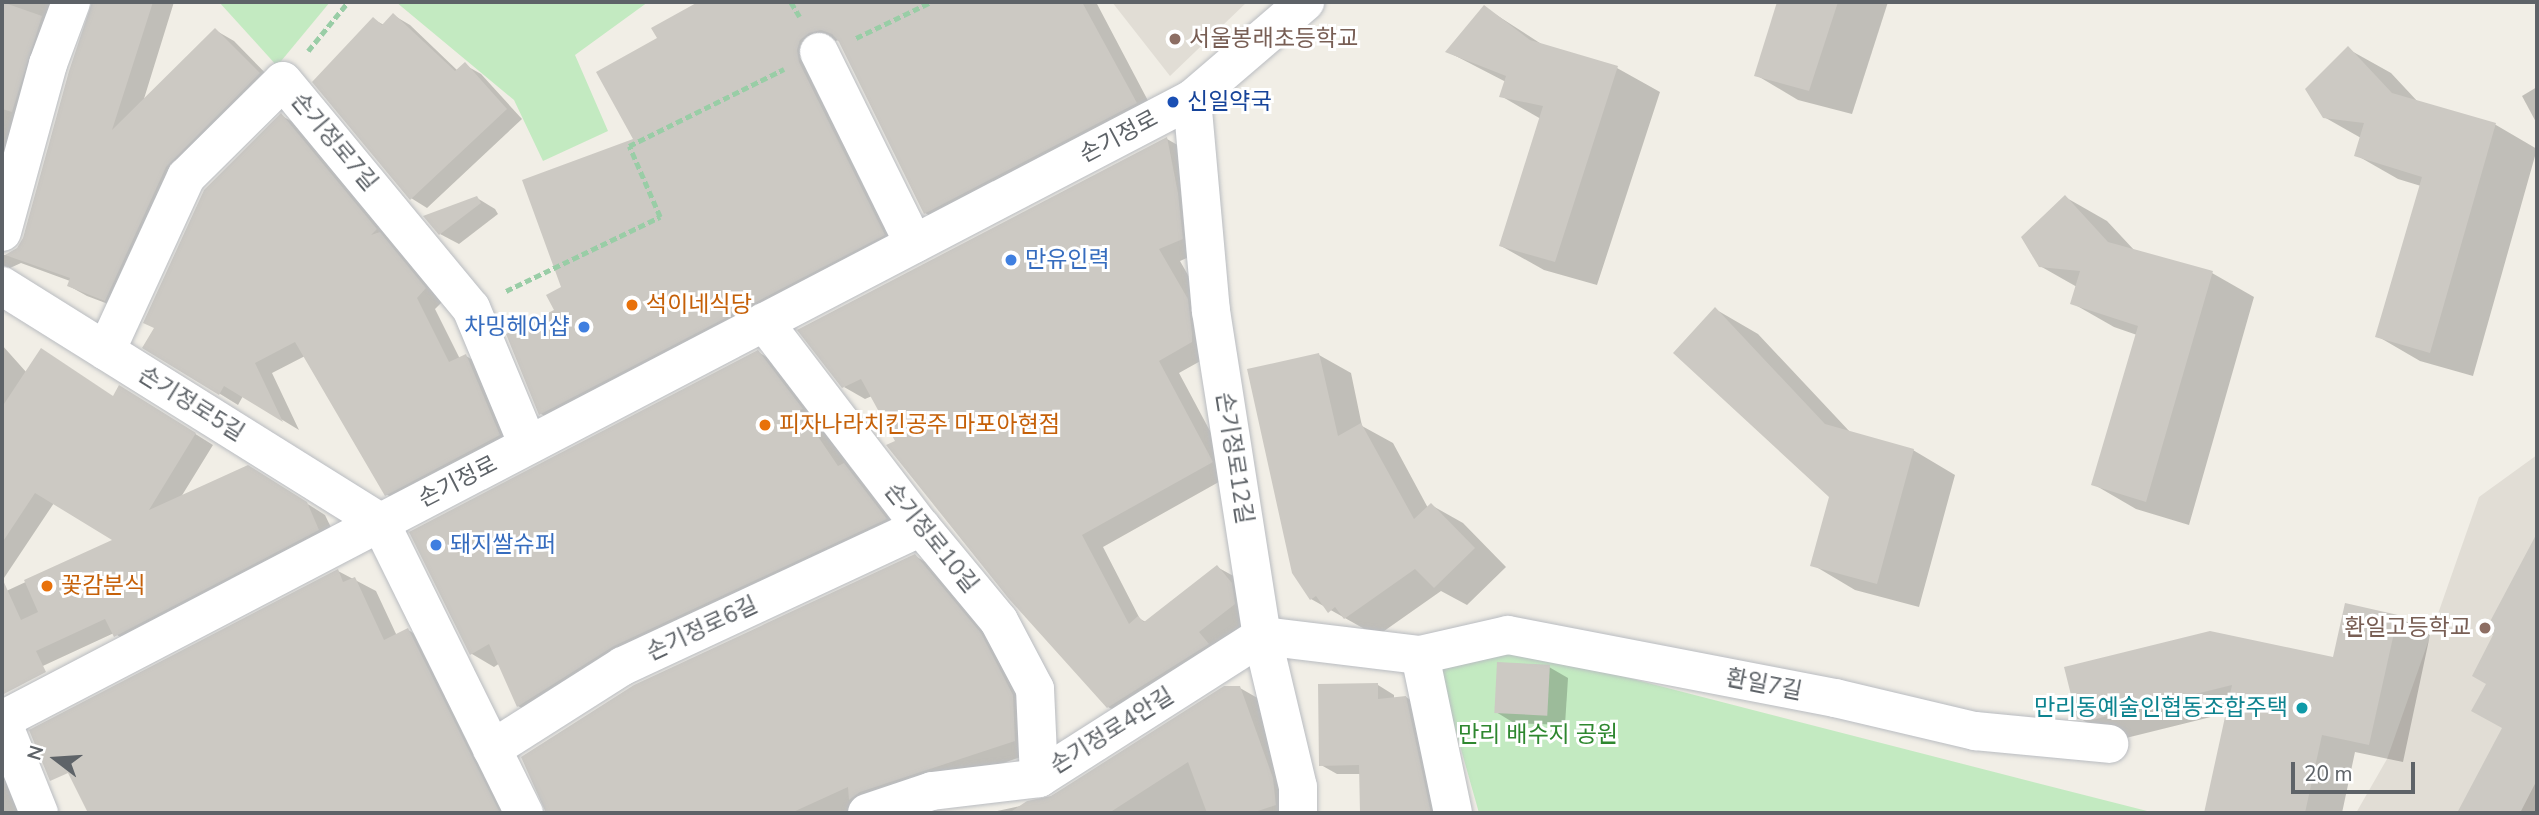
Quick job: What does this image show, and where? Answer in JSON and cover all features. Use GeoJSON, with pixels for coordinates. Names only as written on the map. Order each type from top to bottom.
{"type":"FeatureCollection","features":[{"type":"Feature","properties":{"kind":"street"},"geometry":{"type":"LineString","coordinates":[[2,232],[16,124],[48,64],[71,2]]}},
{"type":"Feature","properties":{"kind":"street","name":"손기정로"},"geometry":{"type":"LineString","coordinates":[[2,721],[1192,99],[1305,2]]}},
{"type":"Feature","properties":{"kind":"street"},"geometry":{"type":"LineString","coordinates":[[819,52],[914,244]]}},
{"type":"Feature","properties":{"kind":"street","name":"손기정로7길"},"geometry":{"type":"LineString","coordinates":[[106,351],[186,177],[283,81],[471,308],[528,445]]}},
{"type":"Feature","properties":{"kind":"street","name":"손기정로12길"},"geometry":{"type":"LineString","coordinates":[[1192,99],[1211,311],[1262,636],[1298,788],[1298,813]]}},
{"type":"Feature","properties":{"kind":"street","name":"손기정로5길"},"geometry":{"type":"LineString","coordinates":[[2,286],[380,522]]}},
{"type":"Feature","properties":{"kind":"street","name":"손기정로10길"},"geometry":{"type":"LineString","coordinates":[[764,322],[920,527],[999,621],[1035,689],[1039,778]]}},
{"type":"Feature","properties":{"kind":"street"},"geometry":{"type":"LineString","coordinates":[[380,522],[524,813]]}},
{"type":"Feature","properties":{"kind":"street","name":"손기정로6길"},"geometry":{"type":"LineString","coordinates":[[492,749],[623,666],[920,527]]}},
{"type":"Feature","properties":{"kind":"street","name":"환일7길"},"geometry":{"type":"LineString","coordinates":[[1262,636],[1420,655],[1508,635],[1835,698],[1975,731],[2109,744]]}},
{"type":"Feature","properties":{"kind":"street","name":"손기정로4안길"},"geometry":{"type":"LineString","coordinates":[[867,813],[934,802],[1039,778],[1262,636]]}},
{"type":"Feature","properties":{"kind":"street"},"geometry":{"type":"LineString","coordinates":[[1420,655],[1453,813]]}},
{"type":"Feature","properties":{"kind":"street"},"geometry":{"type":"LineString","coordinates":[[2,721],[40,813]]}},
{"type":"Feature","properties":{"kind":"path"},"geometry":{"type":"LineString","coordinates":[[283,81],[348,2]]}},
{"type":"Feature","properties":{"kind":"path"},"geometry":{"type":"LineString","coordinates":[[471,308],[660,218],[629,146],[819,52],[836,48],[931,2]]}},
{"type":"Feature","properties":{"kind":"shaded area","name":"서울봉래초등학교"},"geometry":{"type":"Polygon","coordinates":[[[1112,2],[1247,2],[1170,76],[1112,2]]]}},
{"type":"Feature","properties":{"kind":"shaded area","name":"환일고등학교"},"geometry":{"type":"Polygon","coordinates":[[[2537,455],[2537,813],[2356,813],[2387,759],[2479,497],[2537,455]]]}},
{"type":"Feature","properties":{"kind":"green space"},"geometry":{"type":"Polygon","coordinates":[[[219,2],[330,2],[277,66],[219,2]]]}},
{"type":"Feature","properties":{"kind":"green space"},"geometry":{"type":"Polygon","coordinates":[[[396,2],[648,2],[575,55],[608,131],[543,161],[514,100],[396,2]]]}},
{"type":"Feature","properties":{"kind":"green space","name":"만리 배수지 공원"},"geometry":{"type":"Polygon","coordinates":[[[1508,647],[2155,813],[1479,813],[1438,668],[1508,647]]]}},
{"type":"Feature","properties":{"kind":"building"},"geometry":{"type":"Polygon","coordinates":[[[2,2],[42,16],[12,112],[2,109],[2,2]]]}},
{"type":"Feature","properties":{"kind":"building"},"geometry":{"type":"Polygon","coordinates":[[[92,2],[153,2],[112,130],[215,28],[260,73],[166,167],[105,301],[67,286],[70,278],[5,255],[17,248],[23,238],[69,71],[92,2]]]}},
{"type":"Feature","properties":{"kind":"building"},"geometry":{"type":"Polygon","coordinates":[[[698,2],[1082,2],[1137,103],[924,214],[839,42],[832,34],[821,30],[809,33],[800,40],[797,50],[799,62],[885,235],[539,415],[506,334],[554,310],[546,295],[561,287],[522,180],[633,139],[596,72],[657,38],[651,28],[698,2]]]}},
{"type":"Feature","properties":{"kind":"building"},"geometry":{"type":"Polygon","coordinates":[[[1777,2],[1838,2],[1809,91],[1754,76],[1777,2]]]}},
{"type":"Feature","properties":{"kind":"building"},"geometry":{"type":"Polygon","coordinates":[[[1484,5],[1530,40],[1618,66],[1555,262],[1499,246],[1543,106],[1499,97],[1506,76],[1445,52],[1484,5]]]}},
{"type":"Feature","properties":{"kind":"building"},"geometry":{"type":"Polygon","coordinates":[[[393,13],[455,71],[465,62],[507,109],[410,200],[312,82],[373,17],[382,25],[393,13]]]}},
{"type":"Feature","properties":{"kind":"building"},"geometry":{"type":"Polygon","coordinates":[[[2348,46],[2392,93],[2496,123],[2430,353],[2375,337],[2422,177],[2354,156],[2364,123],[2323,118],[2305,89],[2348,46]]]}},
{"type":"Feature","properties":{"kind":"building"},"geometry":{"type":"Polygon","coordinates":[[[281,113],[377,229],[371,235],[380,232],[426,288],[417,298],[449,362],[466,354],[500,435],[385,496],[295,342],[255,363],[283,422],[224,386],[219,395],[142,348],[154,328],[143,323],[204,190],[281,113]]]}},
{"type":"Feature","properties":{"kind":"building"},"geometry":{"type":"Polygon","coordinates":[[[1167,137],[1178,193],[1183,239],[1159,249],[1188,299],[1192,342],[1159,361],[1213,462],[1082,535],[1129,624],[1138,616],[1144,622],[1217,565],[1232,583],[1235,604],[1199,632],[1209,644],[1107,708],[1009,599],[886,445],[895,441],[861,379],[842,388],[797,330],[1167,137]]]}},
{"type":"Feature","properties":{"kind":"building"},"geometry":{"type":"Polygon","coordinates":[[[2065,195],[2108,242],[2213,271],[2146,502],[2091,485],[2138,326],[2070,304],[2080,271],[2039,267],[2021,237],[2065,195]]]}},
{"type":"Feature","properties":{"kind":"building"},"geometry":{"type":"Polygon","coordinates":[[[477,196],[481,203],[439,235],[423,216],[477,196]]]}},
{"type":"Feature","properties":{"kind":"building"},"geometry":{"type":"Polygon","coordinates":[[[1715,307],[1825,424],[1914,449],[1877,584],[1810,566],[1829,497],[1673,353],[1715,307]]]}},
{"type":"Feature","properties":{"kind":"building"},"geometry":{"type":"Polygon","coordinates":[[[41,348],[113,396],[119,385],[196,433],[149,510],[248,465],[307,502],[319,530],[114,637],[105,619],[36,651],[46,672],[2,695],[2,578],[21,620],[38,612],[24,580],[112,540],[35,493],[2,543],[2,407],[41,348]]]}},
{"type":"Feature","properties":{"kind":"building"},"geometry":{"type":"Polygon","coordinates":[[[758,350],[803,409],[800,410],[838,466],[844,463],[887,519],[614,646],[517,707],[489,644],[470,655],[409,532],[758,350]]]}},
{"type":"Feature","properties":{"kind":"building"},"geometry":{"type":"Polygon","coordinates":[[[1319,353],[1338,436],[1361,423],[1414,519],[1431,503],[1475,548],[1434,588],[1415,569],[1344,619],[1335,607],[1328,613],[1316,596],[1310,600],[1292,573],[1247,369],[1319,353]]]}},
{"type":"Feature","properties":{"kind":"building"},"geometry":{"type":"Polygon","coordinates":[[[2537,533],[2537,780],[2520,813],[2457,813],[2502,728],[2471,711],[2486,684],[2472,676],[2493,635],[2485,631],[2537,533]]]}},
{"type":"Feature","properties":{"kind":"building"},"geometry":{"type":"Polygon","coordinates":[[[915,554],[981,633],[1013,695],[1015,741],[860,792],[849,800],[848,787],[791,813],[546,813],[521,757],[634,685],[915,554]]]}},
{"type":"Feature","properties":{"kind":"building"},"geometry":{"type":"Polygon","coordinates":[[[338,569],[343,582],[355,577],[384,640],[408,628],[500,813],[88,813],[68,773],[50,781],[29,730],[338,569]]]}},
{"type":"Feature","properties":{"kind":"building","name":"만리동예술인협동조합주택"},"geometry":{"type":"Polygon","coordinates":[[[2345,603],[2398,615],[2369,745],[2322,735],[2305,813],[2204,813],[2232,685],[2092,720],[2077,719],[2064,667],[2210,631],[2333,657],[2345,603]]]}},
{"type":"Feature","properties":{"kind":"building"},"geometry":{"type":"Polygon","coordinates":[[[1497,662],[1550,665],[1547,716],[1494,713],[1497,662]]]}},
{"type":"Feature","properties":{"kind":"building"},"geometry":{"type":"Polygon","coordinates":[[[1378,683],[1378,699],[1406,696],[1431,813],[1360,813],[1359,765],[1319,766],[1318,684],[1378,683]]]}},
{"type":"Feature","properties":{"kind":"building"},"geometry":{"type":"Polygon","coordinates":[[[1224,686],[1240,686],[1273,778],[1276,805],[1252,813],[1207,813],[1188,762],[1109,813],[1009,813],[1027,801],[1051,796],[1224,686]]]}},
{"type":"Feature","properties":{"kind":"place","name":"서울봉래초등학교"},"geometry":{"type":"Point","coordinates":[1175,39]}},
{"type":"Feature","properties":{"kind":"place","name":"신일약국"},"geometry":{"type":"Point","coordinates":[1173,102]}},
{"type":"Feature","properties":{"kind":"place","name":"만유인력"},"geometry":{"type":"Point","coordinates":[1011,260]}},
{"type":"Feature","properties":{"kind":"place","name":"석이네식당"},"geometry":{"type":"Point","coordinates":[632,305]}},
{"type":"Feature","properties":{"kind":"place","name":"차밍헤어샵"},"geometry":{"type":"Point","coordinates":[584,327]}},
{"type":"Feature","properties":{"kind":"place","name":"피자나라치킨공주 마포아현점"},"geometry":{"type":"Point","coordinates":[765,425]}},
{"type":"Feature","properties":{"kind":"place","name":"돼지쌀슈퍼"},"geometry":{"type":"Point","coordinates":[436,545]}},
{"type":"Feature","properties":{"kind":"place","name":"꽃감분식"},"geometry":{"type":"Point","coordinates":[47,586]}},
{"type":"Feature","properties":{"kind":"place","name":"환일고등학교"},"geometry":{"type":"Point","coordinates":[2485,628]}},
{"type":"Feature","properties":{"kind":"place","name":"만리동예술인협동조합주택"},"geometry":{"type":"Point","coordinates":[2302,708]}}]}
